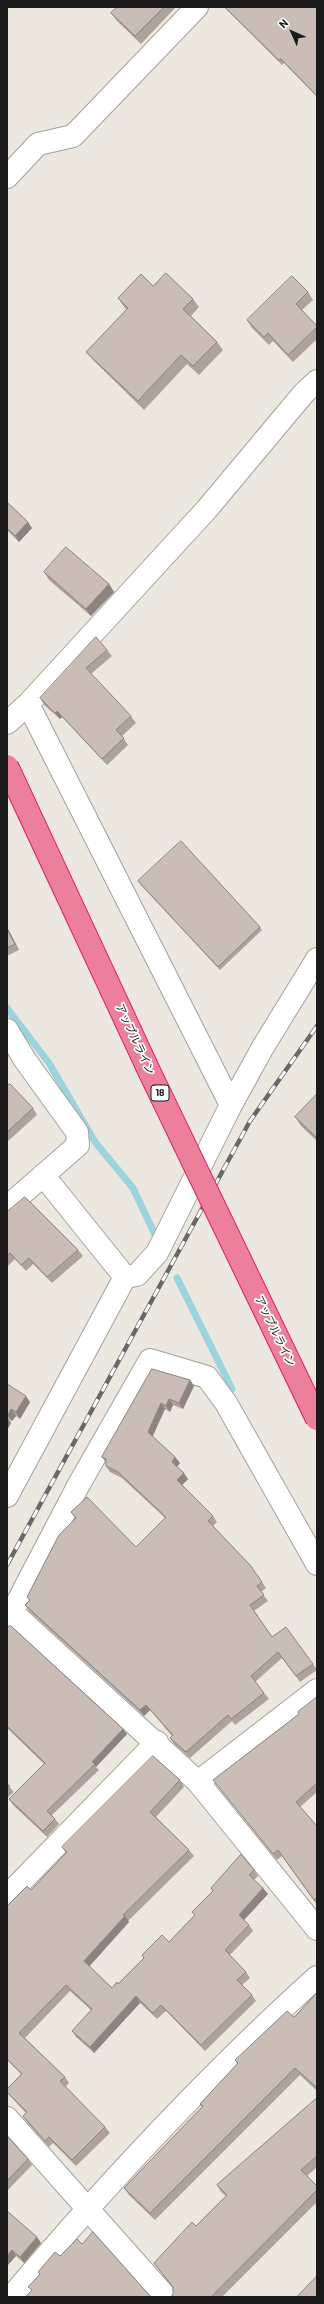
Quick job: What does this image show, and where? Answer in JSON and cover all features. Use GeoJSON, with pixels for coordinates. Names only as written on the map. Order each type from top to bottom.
{"type":"FeatureCollection","features":[{"type":"Feature","properties":{"kind":"highway","name":"アップルライン"},"geometry":{"type":"LineString","coordinates":[[7,766],[150,1073],[317,1419]]}},
{"type":"Feature","properties":{"kind":"street"},"geometry":{"type":"LineString","coordinates":[[7,177],[38,144],[73,136],[197,7]]}},
{"type":"Feature","properties":{"kind":"street"},"geometry":{"type":"LineString","coordinates":[[7,724],[28,704],[207,509],[300,398],[317,381]]}},
{"type":"Feature","properties":{"kind":"street"},"geometry":{"type":"LineString","coordinates":[[28,704],[231,1105]]}},
{"type":"Feature","properties":{"kind":"street"},"geometry":{"type":"LineString","coordinates":[[125,1276],[137,1275],[156,1253],[231,1105],[263,1047],[317,959]]}},
{"type":"Feature","properties":{"kind":"street"},"geometry":{"type":"LineString","coordinates":[[7,1030],[25,1060],[77,1132],[78,1145],[7,1207]]}},
{"type":"Feature","properties":{"kind":"street"},"geometry":{"type":"LineString","coordinates":[[43,1175],[125,1276]]}},
{"type":"Feature","properties":{"kind":"street"},"geometry":{"type":"LineString","coordinates":[[7,1496],[125,1276]]}},
{"type":"Feature","properties":{"kind":"street"},"geometry":{"type":"LineString","coordinates":[[317,1564],[226,1403],[208,1377],[150,1360],[78,1486],[10,1617],[157,1742],[198,1782],[317,1929]]}},
{"type":"Feature","properties":{"kind":"street"},"geometry":{"type":"LineString","coordinates":[[198,1782],[317,1690]]}},
{"type":"Feature","properties":{"kind":"street"},"geometry":{"type":"LineString","coordinates":[[7,1896],[157,1742]]}},
{"type":"Feature","properties":{"kind":"street"},"geometry":{"type":"LineString","coordinates":[[11,2297],[88,2207],[252,2036],[317,1978]]}},
{"type":"Feature","properties":{"kind":"street"},"geometry":{"type":"LineString","coordinates":[[7,2118],[88,2207],[166,2297]]}},
{"type":"Feature","properties":{"kind":"building"},"geometry":{"type":"Polygon","coordinates":[[[117,7],[164,7],[135,36],[111,13],[117,7]]]}},
{"type":"Feature","properties":{"kind":"building"},"geometry":{"type":"Polygon","coordinates":[[[225,7],[317,7],[317,96],[281,59],[279,60],[225,7]]]}},
{"type":"Feature","properties":{"kind":"building"},"geometry":{"type":"Polygon","coordinates":[[[166,273],[193,299],[183,309],[217,342],[193,366],[181,355],[138,401],[86,352],[128,308],[118,298],[141,274],[153,286],[166,273]]]}},
{"type":"Feature","properties":{"kind":"building"},"geometry":{"type":"Polygon","coordinates":[[[292,276],[308,292],[296,304],[317,327],[288,355],[268,333],[264,337],[247,320],[292,276]]]}},
{"type":"Feature","properties":{"kind":"building"},"geometry":{"type":"Polygon","coordinates":[[[7,502],[28,522],[15,536],[7,528],[7,502]]]}},
{"type":"Feature","properties":{"kind":"building"},"geometry":{"type":"Polygon","coordinates":[[[66,547],[109,584],[86,609],[44,572],[66,547]]]}},
{"type":"Feature","properties":{"kind":"building"},"geometry":{"type":"Polygon","coordinates":[[[96,637],[107,650],[86,668],[131,716],[116,730],[124,738],[102,759],[57,711],[55,713],[40,698],[96,637]]]}},
{"type":"Feature","properties":{"kind":"building"},"geometry":{"type":"Polygon","coordinates":[[[181,841],[260,927],[218,967],[138,881],[181,841]]]}},
{"type":"Feature","properties":{"kind":"building"},"geometry":{"type":"Polygon","coordinates":[[[7,929],[15,944],[7,948],[7,929]]]}},
{"type":"Feature","properties":{"kind":"building"},"geometry":{"type":"Polygon","coordinates":[[[10,1084],[33,1108],[7,1132],[7,1086],[10,1084]]]}},
{"type":"Feature","properties":{"kind":"building"},"geometry":{"type":"Polygon","coordinates":[[[317,1094],[317,1138],[295,1117],[317,1094]]]}},
{"type":"Feature","properties":{"kind":"building"},"geometry":{"type":"Polygon","coordinates":[[[25,1197],[78,1250],[47,1277],[29,1258],[21,1265],[10,1253],[7,1256],[7,1212],[25,1197]]]}},
{"type":"Feature","properties":{"kind":"building"},"geometry":{"type":"Polygon","coordinates":[[[152,1369],[190,1380],[179,1403],[169,1399],[166,1406],[161,1403],[148,1432],[175,1457],[172,1462],[184,1473],[177,1480],[213,1516],[208,1521],[250,1565],[262,1582],[257,1586],[264,1595],[250,1605],[272,1637],[286,1627],[313,1664],[296,1676],[278,1652],[251,1676],[264,1693],[231,1719],[228,1715],[186,1752],[170,1738],[173,1735],[146,1705],[140,1710],[25,1605],[30,1600],[27,1597],[59,1535],[76,1518],[71,1512],[87,1497],[136,1547],[166,1517],[118,1472],[106,1466],[106,1459],[102,1457],[152,1369]]]}},
{"type":"Feature","properties":{"kind":"building"},"geometry":{"type":"Polygon","coordinates":[[[7,1384],[26,1396],[16,1412],[11,1409],[8,1415],[7,1414],[7,1384]]]}},
{"type":"Feature","properties":{"kind":"building"},"geometry":{"type":"Polygon","coordinates":[[[11,1626],[123,1729],[92,1762],[95,1764],[47,1811],[55,1819],[43,1831],[9,1799],[45,1763],[7,1726],[7,1627],[11,1626]]]}},
{"type":"Feature","properties":{"kind":"building"},"geometry":{"type":"Polygon","coordinates":[[[317,1697],[317,1783],[296,1802],[317,1826],[317,1898],[314,1900],[278,1850],[273,1854],[213,1780],[299,1714],[298,1712],[317,1697]]]}},
{"type":"Feature","properties":{"kind":"building"},"geometry":{"type":"Polygon","coordinates":[[[153,1756],[180,1780],[150,1812],[189,1850],[123,1915],[125,1916],[84,1961],[112,1988],[117,1982],[118,1984],[144,1958],[142,1955],[162,1935],[169,1942],[195,1915],[192,1912],[213,1891],[211,1888],[241,1854],[254,1870],[249,1875],[263,1888],[239,1915],[249,1925],[225,1950],[246,1972],[237,1980],[252,1995],[201,2045],[161,2005],[153,2013],[136,1996],[90,2047],[72,2031],[92,2009],[66,1985],[19,2033],[65,2077],[60,2081],[105,2127],[72,2160],[49,2137],[45,2141],[23,2116],[27,2112],[7,2092],[7,2089],[22,2074],[7,2059],[7,1906],[27,1886],[31,1890],[67,1852],[62,1847],[153,1756]]]}},
{"type":"Feature","properties":{"kind":"building"},"geometry":{"type":"Polygon","coordinates":[[[317,1993],[317,2088],[295,2068],[150,2213],[124,2188],[203,2106],[200,2104],[238,2063],[235,2060],[287,2011],[294,2017],[317,1993]]]}},
{"type":"Feature","properties":{"kind":"building"},"geometry":{"type":"Polygon","coordinates":[[[317,2098],[317,2156],[301,2170],[317,2186],[317,2190],[211,2297],[171,2297],[173,2294],[173,2287],[154,2263],[192,2222],[196,2226],[227,2195],[217,2185],[317,2098]]]}},
{"type":"Feature","properties":{"kind":"building"},"geometry":{"type":"Polygon","coordinates":[[[7,2136],[28,2159],[7,2181],[7,2136]]]}},
{"type":"Feature","properties":{"kind":"building"},"geometry":{"type":"Polygon","coordinates":[[[7,2211],[37,2237],[20,2257],[12,2250],[7,2256],[7,2211]]]}},
{"type":"Feature","properties":{"kind":"building"},"geometry":{"type":"Polygon","coordinates":[[[93,2232],[151,2297],[25,2297],[32,2290],[28,2287],[40,2274],[38,2272],[55,2252],[60,2256],[77,2239],[82,2244],[93,2232]]]}},
{"type":"Feature","properties":{"kind":"building"},"geometry":{"type":"Polygon","coordinates":[[[317,2276],[317,2297],[297,2297],[317,2276]]]}},
{"type":"Feature","properties":{"kind":"waterway"},"geometry":{"type":"LineString","coordinates":[[7,1008],[49,1063],[95,1142],[133,1188],[158,1241]]}},
{"type":"Feature","properties":{"kind":"waterway"},"geometry":{"type":"LineString","coordinates":[[177,1278],[232,1389]]}},
{"type":"Feature","properties":{"kind":"railway"},"geometry":{"type":"LineString","coordinates":[[7,1565],[250,1121],[317,1026]]}}]}
